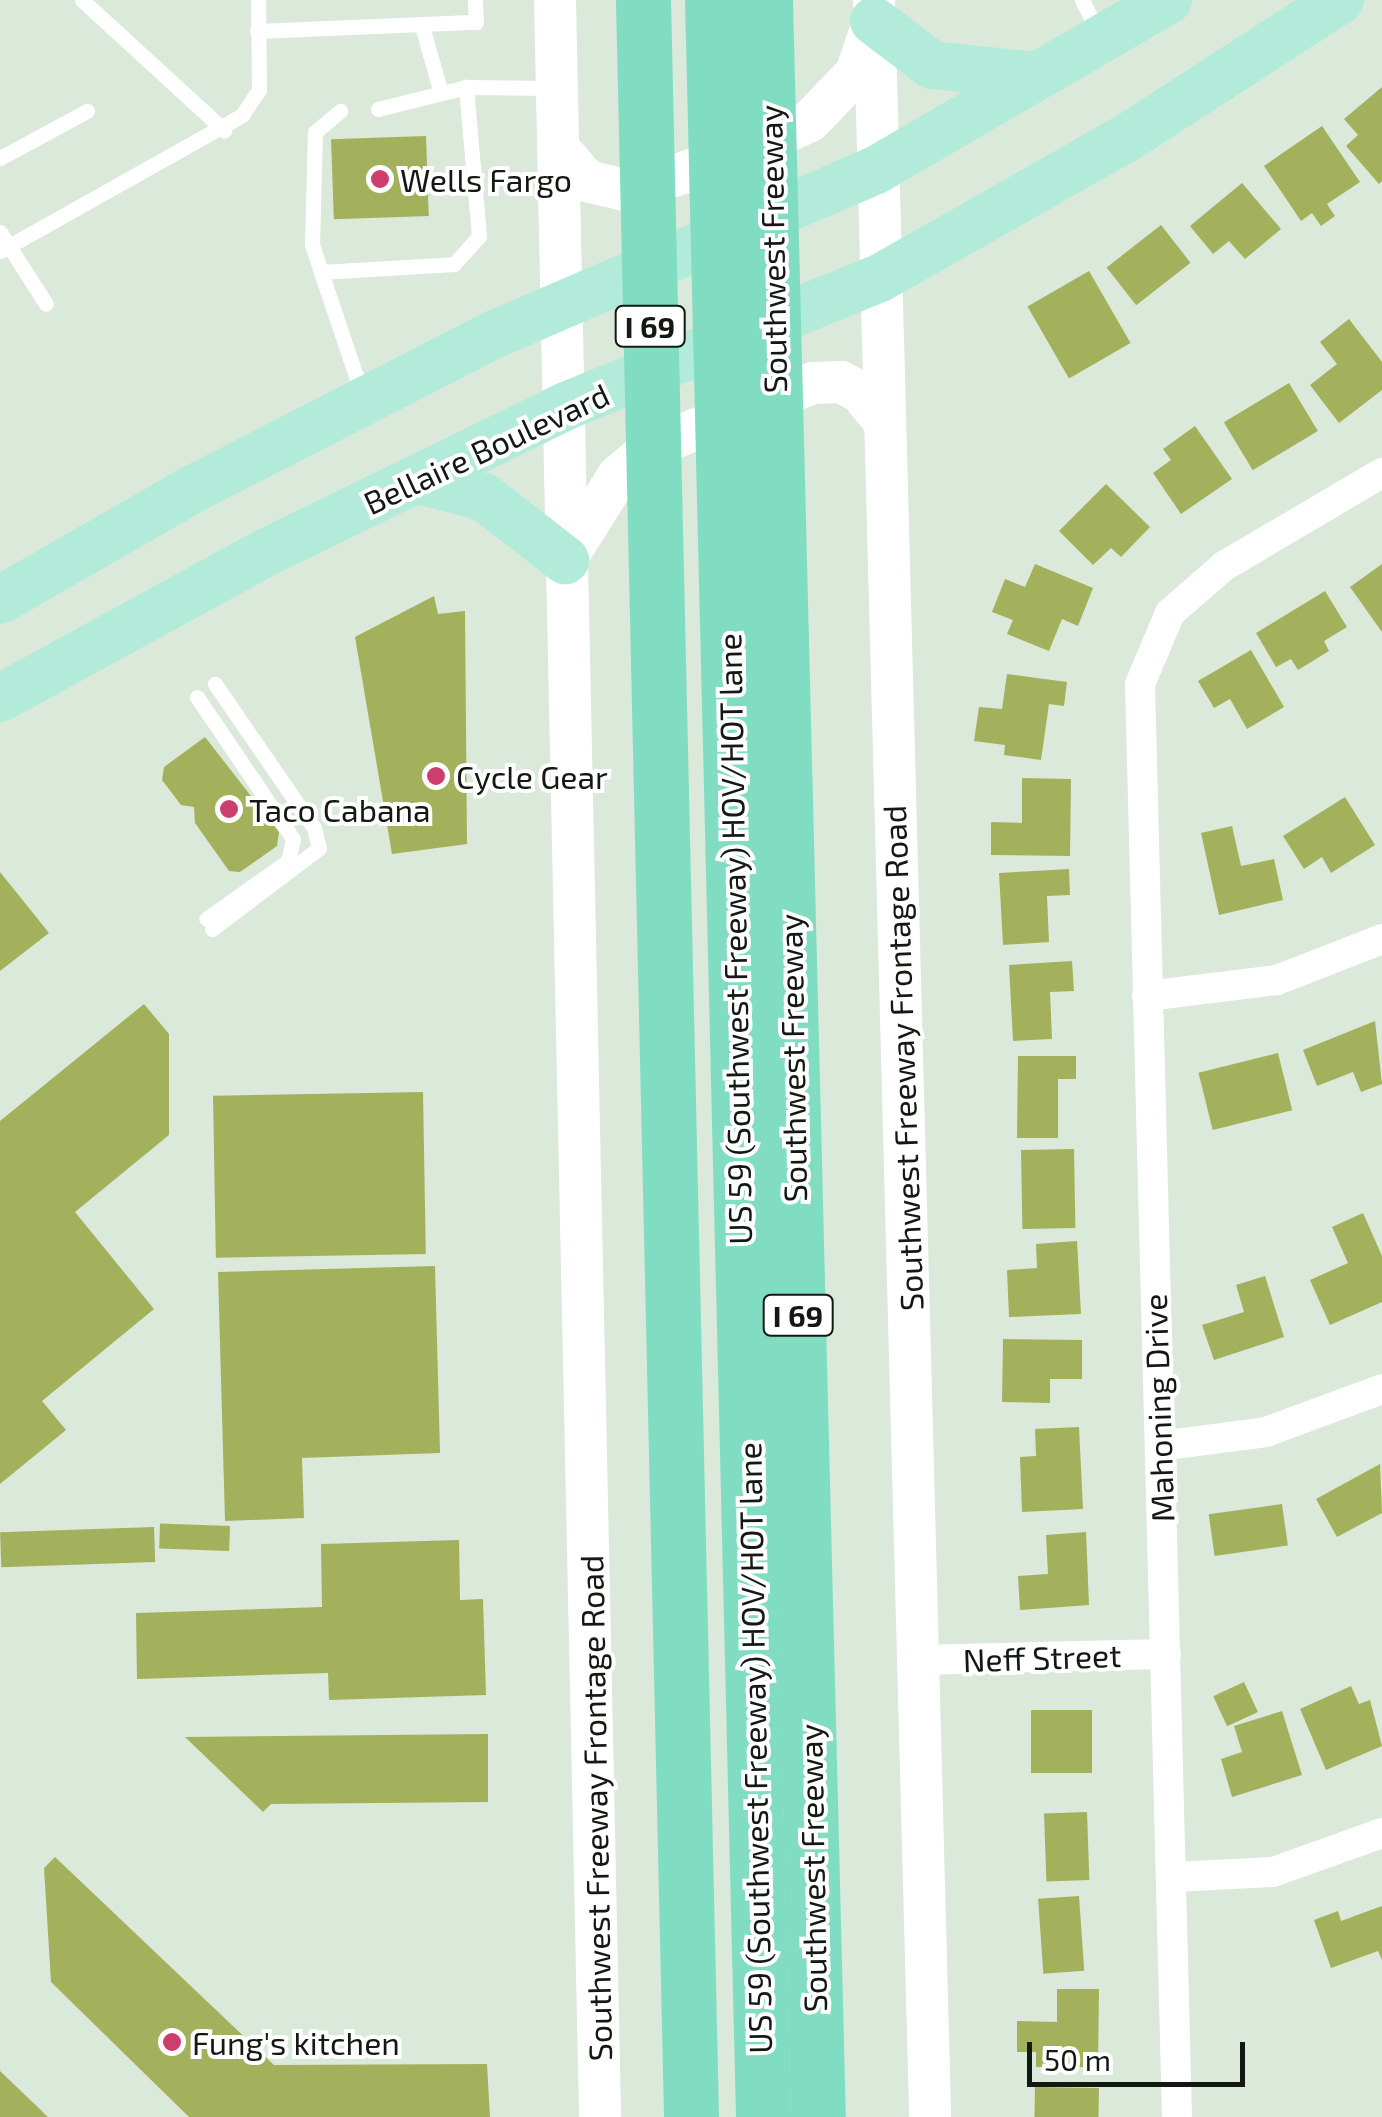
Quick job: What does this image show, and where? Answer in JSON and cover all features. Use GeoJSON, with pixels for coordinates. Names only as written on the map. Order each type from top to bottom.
{"type":"FeatureCollection","features":[{"type":"Feature","properties":{"kind":"highway","name":"I 69"},"geometry":{"type":"LineString","coordinates":[[643,0],[692,2117]]}},
{"type":"Feature","properties":{"kind":"highway","name":"Southwest Freeway"},"geometry":{"type":"LineString","coordinates":[[766,10],[818,2117]]}},
{"type":"Feature","properties":{"kind":"highway","name":"US 59 (Southwest Freeway) HOV/HOT lane"},"geometry":{"type":"LineString","coordinates":[[713,24],[763,2117]]}},
{"type":"Feature","properties":{"kind":"main road","name":"Southwest Freeway Frontage Road"},"geometry":{"type":"LineString","coordinates":[[555,0],[560,88],[566,560],[600,2117]]}},
{"type":"Feature","properties":{"kind":"main road"},"geometry":{"type":"LineString","coordinates":[[0,600],[364,401],[562,305],[876,170],[1036,76],[1092,19],[1168,0]]}},
{"type":"Feature","properties":{"kind":"main road","name":"Bellaire Boulevard"},"geometry":{"type":"LineString","coordinates":[[0,698],[269,550],[566,406],[880,278],[1125,139],[1340,0]]}},
{"type":"Feature","properties":{"kind":"main road","name":"Southwest Freeway Frontage Road"},"geometry":{"type":"LineString","coordinates":[[874,10],[930,2117]]}},
{"type":"Feature","properties":{"kind":"main road"},"geometry":{"type":"LineString","coordinates":[[561,151],[586,181],[629,191],[742,153],[810,122],[856,73],[874,10],[932,66],[1036,76]]}},
{"type":"Feature","properties":{"kind":"main road"},"geometry":{"type":"LineString","coordinates":[[419,480],[484,497],[566,560],[618,476],[654,446],[813,384],[841,382],[860,392],[885,423]]}},
{"type":"Feature","properties":{"kind":"street","name":"Mahoning Drive"},"geometry":{"type":"LineString","coordinates":[[1178,2117],[1140,684],[1170,613],[1224,566],[1382,473]]}},
{"type":"Feature","properties":{"kind":"street"},"geometry":{"type":"LineString","coordinates":[[1147,996],[1277,980],[1382,939]]}},
{"type":"Feature","properties":{"kind":"street"},"geometry":{"type":"LineString","coordinates":[[1160,1446],[1266,1432],[1382,1389]]}},
{"type":"Feature","properties":{"kind":"street","name":"Neff Street"},"geometry":{"type":"LineString","coordinates":[[918,1660],[1166,1654]]}},
{"type":"Feature","properties":{"kind":"street"},"geometry":{"type":"LineString","coordinates":[[1174,1877],[1273,1872],[1382,1833]]}},
{"type":"Feature","properties":{"kind":"lane"},"geometry":{"type":"LineString","coordinates":[[82,0],[224,130]]}},
{"type":"Feature","properties":{"kind":"lane"},"geometry":{"type":"LineString","coordinates":[[46,304],[4,243],[224,130],[258,90],[258,0]]}},
{"type":"Feature","properties":{"kind":"lane"},"geometry":{"type":"LineString","coordinates":[[257,31],[476,22],[475,0]]}},
{"type":"Feature","properties":{"kind":"lane"},"geometry":{"type":"LineString","coordinates":[[422,26],[441,93]]}},
{"type":"Feature","properties":{"kind":"lane"},"geometry":{"type":"LineString","coordinates":[[378,108],[466,87],[560,88]]}},
{"type":"Feature","properties":{"kind":"lane"},"geometry":{"type":"LineString","coordinates":[[321,272],[454,264],[479,236],[466,87]]}},
{"type":"Feature","properties":{"kind":"lane"},"geometry":{"type":"LineString","coordinates":[[340,111],[316,132],[312,245],[364,401]]}},
{"type":"Feature","properties":{"kind":"lane"},"geometry":{"type":"LineString","coordinates":[[0,158],[86,112]]}},
{"type":"Feature","properties":{"kind":"lane"},"geometry":{"type":"LineString","coordinates":[[197,697],[293,840],[288,861],[209,924],[319,848],[314,828],[214,684]]}},
{"type":"Feature","properties":{"kind":"building"},"geometry":{"type":"Polygon","coordinates":[[[1382,87],[1379,184],[1346,146],[1358,135],[1344,119],[1382,87]]]}},
{"type":"Feature","properties":{"kind":"building"},"geometry":{"type":"Polygon","coordinates":[[[1322,126],[1360,182],[1327,204],[1335,216],[1321,226],[1312,213],[1301,221],[1264,166],[1322,126]]]}},
{"type":"Feature","properties":{"kind":"building","name":"Wells Fargo"},"geometry":{"type":"Polygon","coordinates":[[[426,136],[429,216],[334,219],[331,139],[426,136]]]}},
{"type":"Feature","properties":{"kind":"building"},"geometry":{"type":"Polygon","coordinates":[[[1242,183],[1281,229],[1245,259],[1229,241],[1213,254],[1190,226],[1242,183]]]}},
{"type":"Feature","properties":{"kind":"building"},"geometry":{"type":"Polygon","coordinates":[[[1161,225],[1191,263],[1136,305],[1107,267],[1161,225]]]}},
{"type":"Feature","properties":{"kind":"building"},"geometry":{"type":"Polygon","coordinates":[[[1089,271],[1130,343],[1069,378],[1028,306],[1089,271]]]}},
{"type":"Feature","properties":{"kind":"building"},"geometry":{"type":"Polygon","coordinates":[[[1349,319],[1382,362],[1382,390],[1339,423],[1310,385],[1337,364],[1320,342],[1349,319]]]}},
{"type":"Feature","properties":{"kind":"building"},"geometry":{"type":"Polygon","coordinates":[[[1289,383],[1318,431],[1253,470],[1224,422],[1289,383]]]}},
{"type":"Feature","properties":{"kind":"building"},"geometry":{"type":"Polygon","coordinates":[[[1195,426],[1232,479],[1181,514],[1153,473],[1171,460],[1163,449],[1195,426]]]}},
{"type":"Feature","properties":{"kind":"building"},"geometry":{"type":"Polygon","coordinates":[[[1106,484],[1150,527],[1121,557],[1111,548],[1093,565],[1059,531],[1106,484]]]}},
{"type":"Feature","properties":{"kind":"building"},"geometry":{"type":"Polygon","coordinates":[[[1035,564],[1093,588],[1078,626],[1062,619],[1049,651],[1007,634],[1013,620],[992,612],[1005,579],[1025,587],[1035,564]]]}},
{"type":"Feature","properties":{"kind":"building"},"geometry":{"type":"Polygon","coordinates":[[[1382,564],[1382,632],[1350,587],[1382,564]]]}},
{"type":"Feature","properties":{"kind":"building"},"geometry":{"type":"Polygon","coordinates":[[[1325,591],[1347,627],[1324,641],[1329,651],[1298,670],[1291,659],[1276,667],[1256,633],[1325,591]]]}},
{"type":"Feature","properties":{"kind":"building"},"geometry":{"type":"Polygon","coordinates":[[[434,596],[438,614],[465,611],[467,844],[392,854],[355,637],[434,596]]]}},
{"type":"Feature","properties":{"kind":"building"},"geometry":{"type":"Polygon","coordinates":[[[1251,650],[1284,707],[1247,729],[1230,699],[1214,708],[1198,681],[1251,650]]]}},
{"type":"Feature","properties":{"kind":"building"},"geometry":{"type":"Polygon","coordinates":[[[1007,674],[1067,682],[1064,706],[1049,704],[1041,760],[1004,755],[1005,745],[974,741],[979,707],[1002,709],[1007,674]]]}},
{"type":"Feature","properties":{"kind":"building","name":"Taco Cabana"},"geometry":{"type":"Polygon","coordinates":[[[205,737],[279,832],[277,846],[240,872],[229,871],[195,823],[194,807],[181,805],[162,780],[164,767],[205,737]]]}},
{"type":"Feature","properties":{"kind":"building"},"geometry":{"type":"Polygon","coordinates":[[[1022,778],[1071,779],[1070,856],[991,855],[991,822],[1022,823],[1022,778]]]}},
{"type":"Feature","properties":{"kind":"building"},"geometry":{"type":"Polygon","coordinates":[[[1345,797],[1375,845],[1331,873],[1322,857],[1304,869],[1283,836],[1345,797]]]}},
{"type":"Feature","properties":{"kind":"building"},"geometry":{"type":"Polygon","coordinates":[[[1232,826],[1241,866],[1274,859],[1283,900],[1219,915],[1201,833],[1232,826]]]}},
{"type":"Feature","properties":{"kind":"building"},"geometry":{"type":"Polygon","coordinates":[[[1069,869],[1070,895],[1047,896],[1049,942],[1003,945],[999,873],[1069,869]]]}},
{"type":"Feature","properties":{"kind":"building"},"geometry":{"type":"Polygon","coordinates":[[[0,872],[49,933],[0,971],[0,872]]]}},
{"type":"Feature","properties":{"kind":"building"},"geometry":{"type":"Polygon","coordinates":[[[1072,961],[1074,991],[1050,992],[1052,1039],[1013,1041],[1009,965],[1072,961]]]}},
{"type":"Feature","properties":{"kind":"building"},"geometry":{"type":"Polygon","coordinates":[[[144,1004],[169,1034],[169,1135],[75,1212],[154,1309],[42,1401],[66,1430],[0,1484],[0,1121],[144,1004]]]}},
{"type":"Feature","properties":{"kind":"building"},"geometry":{"type":"Polygon","coordinates":[[[1375,1021],[1382,1084],[1361,1092],[1353,1072],[1317,1086],[1303,1050],[1375,1021]]]}},
{"type":"Feature","properties":{"kind":"building"},"geometry":{"type":"Polygon","coordinates":[[[1278,1053],[1292,1110],[1213,1130],[1198,1073],[1278,1053]]]}},
{"type":"Feature","properties":{"kind":"building"},"geometry":{"type":"Polygon","coordinates":[[[1018,1056],[1076,1056],[1076,1079],[1058,1079],[1058,1138],[1017,1138],[1018,1056]]]}},
{"type":"Feature","properties":{"kind":"building"},"geometry":{"type":"Polygon","coordinates":[[[423,1092],[426,1254],[216,1258],[213,1096],[423,1092]]]}},
{"type":"Feature","properties":{"kind":"building"},"geometry":{"type":"Polygon","coordinates":[[[1074,1149],[1075,1228],[1022,1229],[1021,1150],[1074,1149]]]}},
{"type":"Feature","properties":{"kind":"building"},"geometry":{"type":"Polygon","coordinates":[[[1363,1213],[1382,1256],[1382,1302],[1330,1325],[1310,1280],[1348,1263],[1332,1227],[1363,1213]]]}},
{"type":"Feature","properties":{"kind":"building"},"geometry":{"type":"Polygon","coordinates":[[[1077,1241],[1081,1314],[1009,1317],[1007,1270],[1037,1268],[1036,1244],[1077,1241]]]}},
{"type":"Feature","properties":{"kind":"building"},"geometry":{"type":"Polygon","coordinates":[[[435,1266],[440,1453],[302,1458],[304,1518],[225,1521],[218,1272],[435,1266]]]}},
{"type":"Feature","properties":{"kind":"building"},"geometry":{"type":"Polygon","coordinates":[[[1265,1276],[1284,1337],[1214,1360],[1202,1325],[1244,1312],[1236,1285],[1265,1276]]]}},
{"type":"Feature","properties":{"kind":"building"},"geometry":{"type":"Polygon","coordinates":[[[1003,1339],[1082,1340],[1082,1379],[1050,1379],[1050,1403],[1002,1402],[1003,1339]]]}},
{"type":"Feature","properties":{"kind":"building"},"geometry":{"type":"Polygon","coordinates":[[[1079,1427],[1083,1509],[1022,1512],[1020,1457],[1036,1456],[1035,1429],[1079,1427]]]}},
{"type":"Feature","properties":{"kind":"building"},"geometry":{"type":"Polygon","coordinates":[[[1380,1464],[1382,1513],[1337,1537],[1316,1499],[1380,1464]]]}},
{"type":"Feature","properties":{"kind":"building"},"geometry":{"type":"Polygon","coordinates":[[[1282,1504],[1288,1546],[1215,1556],[1209,1514],[1282,1504]]]}},
{"type":"Feature","properties":{"kind":"building"},"geometry":{"type":"Polygon","coordinates":[[[160,1524],[230,1526],[229,1551],[159,1549],[160,1524]]]}},
{"type":"Feature","properties":{"kind":"building"},"geometry":{"type":"Polygon","coordinates":[[[154,1527],[155,1562],[1,1567],[0,1532],[154,1527]]]}},
{"type":"Feature","properties":{"kind":"building"},"geometry":{"type":"Polygon","coordinates":[[[1086,1532],[1089,1605],[1020,1610],[1018,1576],[1048,1574],[1046,1535],[1086,1532]]]}},
{"type":"Feature","properties":{"kind":"building"},"geometry":{"type":"Polygon","coordinates":[[[459,1540],[460,1600],[483,1599],[486,1695],[329,1700],[328,1673],[137,1679],[136,1613],[322,1607],[321,1544],[459,1540]]]}},
{"type":"Feature","properties":{"kind":"building"},"geometry":{"type":"Polygon","coordinates":[[[1244,1682],[1258,1712],[1227,1726],[1213,1696],[1244,1682]]]}},
{"type":"Feature","properties":{"kind":"building"},"geometry":{"type":"Polygon","coordinates":[[[1351,1686],[1359,1704],[1370,1700],[1382,1746],[1326,1770],[1300,1709],[1351,1686]]]}},
{"type":"Feature","properties":{"kind":"building"},"geometry":{"type":"Polygon","coordinates":[[[1031,1710],[1092,1710],[1092,1773],[1031,1773],[1031,1710]]]}},
{"type":"Feature","properties":{"kind":"building"},"geometry":{"type":"Polygon","coordinates":[[[1282,1711],[1302,1775],[1232,1797],[1221,1759],[1242,1752],[1234,1726],[1282,1711]]]}},
{"type":"Feature","properties":{"kind":"building"},"geometry":{"type":"Polygon","coordinates":[[[488,1734],[488,1802],[271,1804],[263,1812],[185,1737],[488,1734]]]}},
{"type":"Feature","properties":{"kind":"building"},"geometry":{"type":"Polygon","coordinates":[[[1087,1812],[1089,1880],[1046,1881],[1044,1814],[1087,1812]]]}},
{"type":"Feature","properties":{"kind":"building"},"geometry":{"type":"Polygon","coordinates":[[[55,1857],[274,2065],[487,2064],[490,2117],[189,2117],[51,1982],[44,1868],[55,1857]]]}},
{"type":"Feature","properties":{"kind":"building"},"geometry":{"type":"Polygon","coordinates":[[[1079,1896],[1084,1971],[1043,1974],[1038,1899],[1079,1896]]]}},
{"type":"Feature","properties":{"kind":"building"},"geometry":{"type":"Polygon","coordinates":[[[1382,1906],[1382,1960],[1378,1951],[1331,1968],[1314,1920],[1338,1911],[1341,1921],[1382,1906]]]}},
{"type":"Feature","properties":{"kind":"building"},"geometry":{"type":"Polygon","coordinates":[[[1057,1989],[1099,1989],[1098,2067],[1036,2067],[1036,2052],[1017,2052],[1017,2021],[1057,2022],[1057,1989]]]}},
{"type":"Feature","properties":{"kind":"building"},"geometry":{"type":"Polygon","coordinates":[[[0,2071],[48,2117],[0,2117],[0,2071]]]}},
{"type":"Feature","properties":{"kind":"building"},"geometry":{"type":"Polygon","coordinates":[[[1035,2087],[1099,2088],[1098,2117],[1034,2117],[1035,2087]]]}},
{"type":"Feature","properties":{"kind":"place","name":"Wells Fargo"},"geometry":{"type":"Point","coordinates":[380,179]}},
{"type":"Feature","properties":{"kind":"place","name":"Cycle Gear"},"geometry":{"type":"Point","coordinates":[436,776]}},
{"type":"Feature","properties":{"kind":"place","name":"Taco Cabana"},"geometry":{"type":"Point","coordinates":[229,809]}},
{"type":"Feature","properties":{"kind":"place","name":"Fung's kitchen"},"geometry":{"type":"Point","coordinates":[172,2042]}}]}
